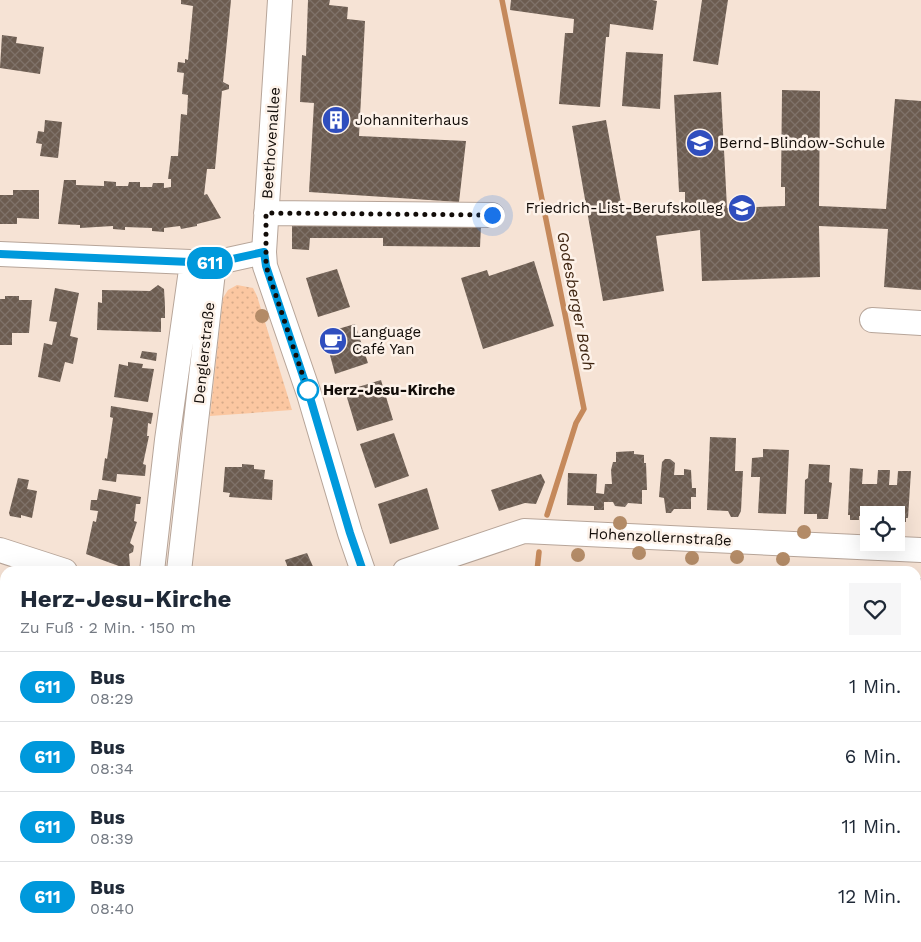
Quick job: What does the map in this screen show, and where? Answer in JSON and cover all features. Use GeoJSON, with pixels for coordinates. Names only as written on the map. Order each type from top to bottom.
{"type":"FeatureCollection","features":[{"type":"Feature","properties":{"kind":"street","name":"Beethovenallee"},"geometry":{"type":"LineString","coordinates":[[280,0],[266,213],[264,252],[266,266],[309,394],[350,533],[362,566]]}},
{"type":"Feature","properties":{"kind":"street"},"geometry":{"type":"LineString","coordinates":[[266,213],[492,215]]}},
{"type":"Feature","properties":{"kind":"street"},"geometry":{"type":"LineString","coordinates":[[0,254],[203,263],[264,252]]}},
{"type":"Feature","properties":{"kind":"street","name":"Denglerstraße"},"geometry":{"type":"LineString","coordinates":[[153,566],[167,440],[203,263]]}},
{"type":"Feature","properties":{"kind":"street","name":"Denglerstraße"},"geometry":{"type":"LineString","coordinates":[[180,566],[194,442],[203,263]]}},
{"type":"Feature","properties":{"kind":"street"},"geometry":{"type":"LineString","coordinates":[[872,320],[921,323]]}},
{"type":"Feature","properties":{"kind":"street"},"geometry":{"type":"LineString","coordinates":[[167,440],[194,442]]}},
{"type":"Feature","properties":{"kind":"street","name":"Hohenzollernstraße"},"geometry":{"type":"LineString","coordinates":[[420,566],[524,531],[921,550]]}},
{"type":"Feature","properties":{"kind":"street"},"geometry":{"type":"LineString","coordinates":[[0,550],[50,566]]}},
{"type":"Feature","properties":{"kind":"shaded area"},"geometry":{"type":"Polygon","coordinates":[[[237,285],[253,288],[257,296],[292,410],[210,416],[223,298],[228,290],[237,285]]]}},
{"type":"Feature","properties":{"kind":"building"},"geometry":{"type":"Polygon","coordinates":[[[181,0],[231,0],[223,82],[229,85],[229,89],[222,91],[215,169],[207,169],[204,195],[207,194],[221,218],[181,229],[180,226],[164,228],[164,232],[152,231],[152,228],[125,227],[125,230],[113,229],[113,226],[80,228],[80,225],[58,224],[64,180],[76,180],[76,185],[104,186],[104,181],[116,182],[116,186],[128,186],[129,182],[140,182],[140,187],[152,187],[153,183],[164,183],[164,188],[171,187],[171,179],[168,179],[171,156],[178,156],[181,114],[187,115],[188,95],[182,94],[184,73],[177,72],[178,62],[185,63],[185,59],[188,60],[193,6],[181,4],[181,0]]]}},
{"type":"Feature","properties":{"kind":"building"},"geometry":{"type":"Polygon","coordinates":[[[308,0],[330,0],[329,5],[348,7],[347,19],[365,21],[359,136],[466,141],[459,202],[309,192],[314,103],[300,102],[302,55],[306,56],[308,0]]]}},
{"type":"Feature","properties":{"kind":"building"},"geometry":{"type":"Polygon","coordinates":[[[511,0],[657,1],[653,30],[610,24],[609,37],[606,37],[600,107],[559,104],[565,33],[573,33],[574,19],[510,10],[511,0]]]}},
{"type":"Feature","properties":{"kind":"building"},"geometry":{"type":"Polygon","coordinates":[[[702,0],[728,0],[718,65],[693,61],[702,0]]]}},
{"type":"Feature","properties":{"kind":"building"},"geometry":{"type":"Polygon","coordinates":[[[2,35],[17,37],[16,43],[44,47],[40,74],[0,68],[2,35]]]}},
{"type":"Feature","properties":{"kind":"building"},"geometry":{"type":"Polygon","coordinates":[[[626,52],[663,54],[660,109],[622,106],[626,52]]]}},
{"type":"Feature","properties":{"kind":"building"},"geometry":{"type":"Polygon","coordinates":[[[782,90],[820,91],[819,206],[886,209],[895,99],[921,101],[921,290],[884,287],[888,229],[819,226],[820,277],[702,281],[700,230],[656,236],[664,291],[603,301],[572,126],[606,120],[622,208],[650,204],[652,215],[685,211],[685,192],[679,192],[674,95],[721,92],[727,208],[785,206],[785,187],[781,187],[782,90]]]}},
{"type":"Feature","properties":{"kind":"building"},"geometry":{"type":"Polygon","coordinates":[[[45,120],[62,122],[58,158],[40,156],[42,144],[36,143],[38,131],[44,132],[45,120]]]}},
{"type":"Feature","properties":{"kind":"building"},"geometry":{"type":"Polygon","coordinates":[[[13,190],[39,190],[39,219],[17,218],[17,224],[0,224],[0,195],[13,195],[13,190]]]}},
{"type":"Feature","properties":{"kind":"building"},"geometry":{"type":"Polygon","coordinates":[[[292,224],[481,226],[480,247],[383,246],[383,238],[310,238],[309,250],[292,249],[292,224]]]}},
{"type":"Feature","properties":{"kind":"building"},"geometry":{"type":"Polygon","coordinates":[[[534,261],[554,326],[483,349],[461,278],[487,270],[489,276],[534,261]]]}},
{"type":"Feature","properties":{"kind":"building"},"geometry":{"type":"Polygon","coordinates":[[[337,269],[350,307],[318,317],[306,278],[337,269]]]}},
{"type":"Feature","properties":{"kind":"building"},"geometry":{"type":"Polygon","coordinates":[[[158,285],[164,289],[165,318],[161,318],[161,332],[97,330],[98,302],[102,303],[102,290],[150,291],[158,285]]]}},
{"type":"Feature","properties":{"kind":"building"},"geometry":{"type":"Polygon","coordinates":[[[55,288],[79,293],[70,336],[78,338],[73,364],[65,362],[60,382],[38,377],[44,343],[52,345],[57,322],[49,321],[55,288]]]}},
{"type":"Feature","properties":{"kind":"building"},"geometry":{"type":"Polygon","coordinates":[[[5,296],[19,296],[19,300],[32,300],[29,333],[12,333],[12,345],[0,345],[0,299],[5,299],[5,296]]]}},
{"type":"Feature","properties":{"kind":"building"},"geometry":{"type":"Polygon","coordinates":[[[355,324],[368,363],[335,374],[324,333],[355,324]]]}},
{"type":"Feature","properties":{"kind":"building"},"geometry":{"type":"Polygon","coordinates":[[[142,351],[157,353],[156,361],[140,358],[142,351]]]}},
{"type":"Feature","properties":{"kind":"building"},"geometry":{"type":"Polygon","coordinates":[[[128,362],[143,364],[142,368],[154,369],[148,402],[114,397],[119,364],[128,366],[128,362]]]}},
{"type":"Feature","properties":{"kind":"building"},"geometry":{"type":"Polygon","coordinates":[[[381,380],[393,420],[357,431],[345,391],[381,380]]]}},
{"type":"Feature","properties":{"kind":"building"},"geometry":{"type":"Polygon","coordinates":[[[111,406],[153,413],[151,424],[148,423],[147,436],[149,436],[143,464],[146,465],[145,476],[117,474],[116,482],[102,480],[113,418],[110,417],[111,406]]]}},
{"type":"Feature","properties":{"kind":"building"},"geometry":{"type":"Polygon","coordinates":[[[394,433],[409,476],[375,488],[360,444],[394,433]]]}},
{"type":"Feature","properties":{"kind":"building"},"geometry":{"type":"Polygon","coordinates":[[[710,437],[736,438],[735,471],[743,471],[741,511],[738,517],[731,517],[728,511],[707,510],[710,437]]]}},
{"type":"Feature","properties":{"kind":"building"},"geometry":{"type":"Polygon","coordinates":[[[763,449],[789,450],[786,514],[758,513],[760,477],[751,477],[752,458],[763,457],[763,449]]]}},
{"type":"Feature","properties":{"kind":"building"},"geometry":{"type":"Polygon","coordinates":[[[634,451],[634,454],[644,455],[644,463],[646,463],[647,490],[642,490],[642,504],[628,503],[625,507],[615,506],[613,502],[604,502],[604,510],[594,510],[594,506],[567,505],[568,473],[597,474],[596,493],[604,494],[605,484],[612,484],[611,470],[613,462],[616,462],[616,452],[634,451]]]}},
{"type":"Feature","properties":{"kind":"building"},"geometry":{"type":"Polygon","coordinates":[[[665,459],[670,459],[675,463],[674,475],[684,475],[684,469],[691,470],[692,488],[696,488],[696,497],[691,497],[691,509],[674,509],[671,513],[666,513],[664,498],[659,497],[662,462],[665,459]]]}},
{"type":"Feature","properties":{"kind":"building"},"geometry":{"type":"Polygon","coordinates":[[[242,464],[254,465],[254,469],[265,470],[264,479],[273,480],[272,500],[229,497],[230,493],[223,492],[225,467],[242,467],[242,464]]]}},
{"type":"Feature","properties":{"kind":"building"},"geometry":{"type":"Polygon","coordinates":[[[809,464],[830,465],[829,482],[832,483],[828,519],[817,519],[817,514],[804,514],[805,480],[808,478],[809,464]]]}},
{"type":"Feature","properties":{"kind":"building"},"geometry":{"type":"Polygon","coordinates":[[[850,468],[863,469],[862,484],[877,484],[878,470],[890,470],[889,485],[897,485],[898,471],[911,471],[908,518],[906,518],[906,522],[905,506],[860,506],[859,520],[850,520],[850,515],[848,515],[850,468]]]}},
{"type":"Feature","properties":{"kind":"building"},"geometry":{"type":"Polygon","coordinates":[[[541,474],[545,482],[536,504],[525,503],[499,511],[491,490],[541,474]]]}},
{"type":"Feature","properties":{"kind":"building"},"geometry":{"type":"Polygon","coordinates":[[[18,478],[29,480],[27,489],[37,491],[32,518],[21,515],[21,518],[10,516],[9,513],[18,478]]]}},
{"type":"Feature","properties":{"kind":"building"},"geometry":{"type":"Polygon","coordinates":[[[427,488],[439,529],[390,544],[378,504],[427,488]]]}},
{"type":"Feature","properties":{"kind":"building"},"geometry":{"type":"Polygon","coordinates":[[[99,489],[141,497],[140,504],[136,504],[134,521],[137,522],[130,543],[134,546],[133,552],[129,554],[130,566],[119,566],[86,554],[93,521],[96,522],[98,511],[90,510],[91,500],[97,500],[99,489]]]}},
{"type":"Feature","properties":{"kind":"building"},"geometry":{"type":"Polygon","coordinates":[[[307,553],[313,566],[287,566],[285,560],[307,553]]]}},
{"type":"Feature","properties":{"kind":"waterway","name":"Godesberger Bach"},"geometry":{"type":"LineString","coordinates":[[502,0],[584,409],[576,423],[547,515]]}},
{"type":"Feature","properties":{"kind":"waterway","name":"Godesberger Bach"},"geometry":{"type":"LineString","coordinates":[[538,566],[539,552]]}},
{"type":"Feature","properties":{"kind":"bus line","name":"611"},"geometry":{"type":"LineString","coordinates":[[0,254],[214,263],[264,252],[266,266],[309,394],[361,566]]}},
{"type":"Feature","properties":{"kind":"place","name":"Johanniterhaus"},"geometry":{"type":"Point","coordinates":[336,120]}},
{"type":"Feature","properties":{"kind":"place","name":"Bernd-Blindow-Schule"},"geometry":{"type":"Point","coordinates":[700,143]}},
{"type":"Feature","properties":{"kind":"place","name":"Friedrich-List-Berufskolleg"},"geometry":{"type":"Point","coordinates":[742,208]}},
{"type":"Feature","properties":{"kind":"place","name":"Language Café Yan"},"geometry":{"type":"Point","coordinates":[333,341]}},
{"type":"Feature","properties":{"kind":"place","name":"Herz-Jesu-Kirche"},"geometry":{"type":"Point","coordinates":[308,390]}},
{"type":"Feature","properties":{"kind":"route"},"geometry":{"type":"LineString","coordinates":[[308,390],[309,394],[266,266],[264,252],[266,213],[492,215]]}}]}
